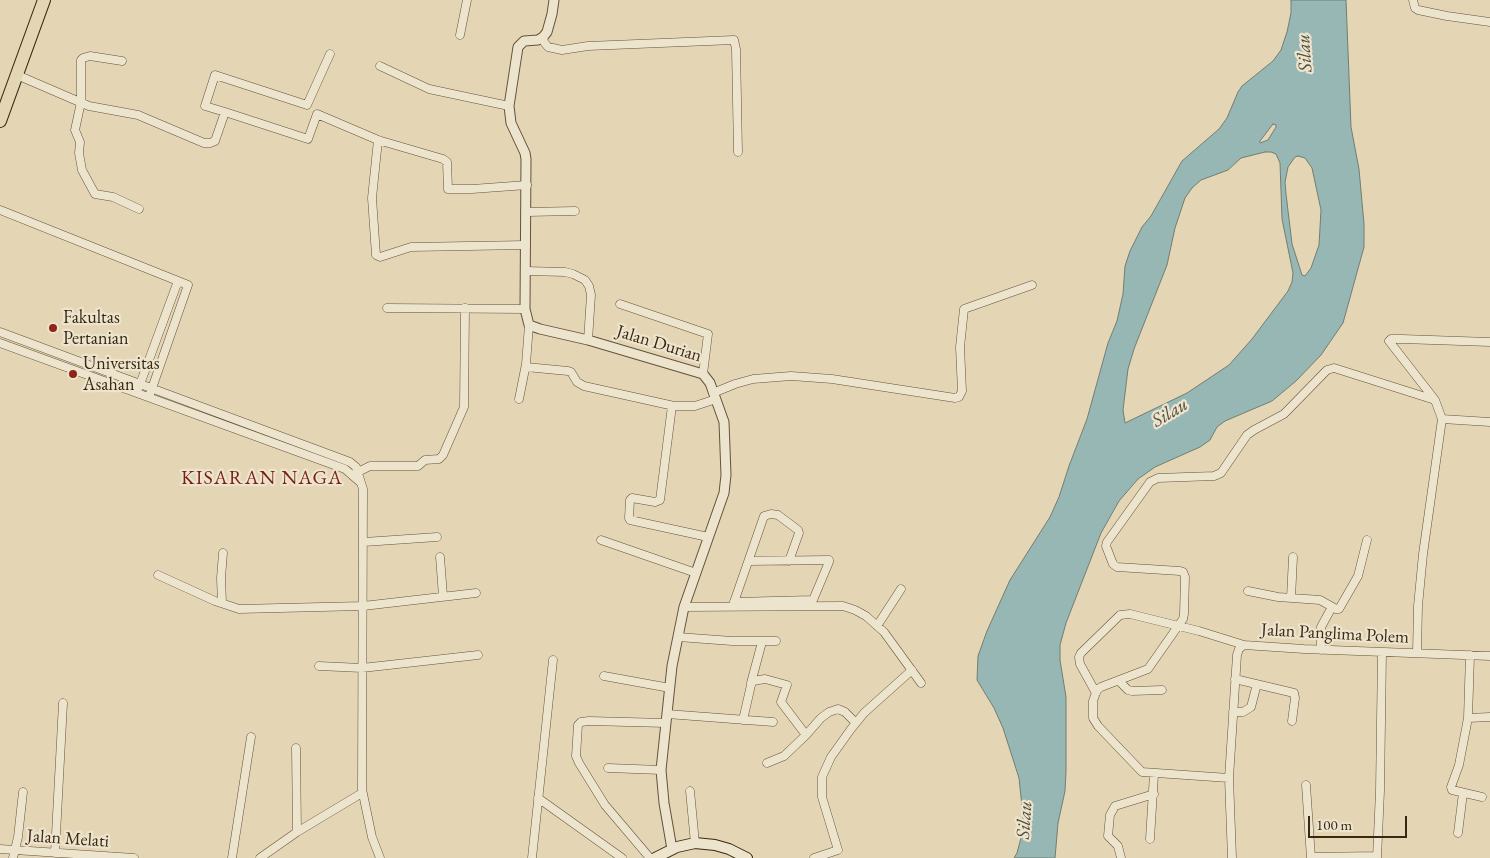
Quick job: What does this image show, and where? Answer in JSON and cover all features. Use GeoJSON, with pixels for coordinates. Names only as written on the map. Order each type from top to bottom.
{"type":"FeatureCollection","features":[{"type":"Feature","properties":{"kind":"highway"},"geometry":{"type":"LineString","coordinates":[[0,121],[44,0]]}},
{"type":"Feature","properties":{"kind":"main road"},"geometry":{"type":"LineString","coordinates":[[655,858],[672,849],[695,844],[715,845],[729,849],[747,858]]}},
{"type":"Feature","properties":{"kind":"street"},"geometry":{"type":"LineString","coordinates":[[460,36],[467,0]]}},
{"type":"Feature","properties":{"kind":"street"},"geometry":{"type":"LineString","coordinates":[[519,399],[526,367],[529,325],[525,309],[527,212],[524,153],[511,123],[510,106],[518,47],[524,41],[543,37],[547,32],[554,0]]}},
{"type":"Feature","properties":{"kind":"street"},"geometry":{"type":"LineString","coordinates":[[1413,0],[1415,8],[1418,10],[1490,22]]}},
{"type":"Feature","properties":{"kind":"street"},"geometry":{"type":"LineString","coordinates":[[543,37],[544,42],[548,46],[562,50],[588,46],[734,40],[736,49],[738,152]]}},
{"type":"Feature","properties":{"kind":"street"},"geometry":{"type":"LineString","coordinates":[[307,105],[330,54]]}},
{"type":"Feature","properties":{"kind":"street"},"geometry":{"type":"LineString","coordinates":[[122,61],[90,56],[81,60],[81,102],[74,128],[80,142],[80,160],[85,176],[95,194],[114,198],[139,209]]}},
{"type":"Feature","properties":{"kind":"street"},"geometry":{"type":"LineString","coordinates":[[380,66],[429,90],[510,106]]}},
{"type":"Feature","properties":{"kind":"street"},"geometry":{"type":"LineString","coordinates":[[16,75],[89,106],[138,115],[204,143],[215,141],[225,112]]}},
{"type":"Feature","properties":{"kind":"street"},"geometry":{"type":"LineString","coordinates":[[215,75],[318,110],[308,139],[225,112],[205,106],[215,75]]}},
{"type":"Feature","properties":{"kind":"street"},"geometry":{"type":"LineString","coordinates":[[317,114],[378,140],[446,160],[448,189],[472,190],[526,185]]}},
{"type":"Feature","properties":{"kind":"street"},"geometry":{"type":"LineString","coordinates":[[378,140],[372,198],[374,251],[376,255],[380,257],[411,247],[526,245]]}},
{"type":"Feature","properties":{"kind":"street"},"geometry":{"type":"LineString","coordinates":[[0,210],[188,286],[149,398]]}},
{"type":"Feature","properties":{"kind":"street"},"geometry":{"type":"LineString","coordinates":[[527,212],[575,211]]}},
{"type":"Feature","properties":{"kind":"street"},"geometry":{"type":"LineString","coordinates":[[526,271],[565,272],[585,280],[591,295],[588,340]]}},
{"type":"Feature","properties":{"kind":"street"},"geometry":{"type":"LineString","coordinates":[[137,394],[178,281]]}},
{"type":"Feature","properties":{"kind":"street"},"geometry":{"type":"LineString","coordinates":[[526,367],[568,371],[576,382],[584,386],[672,406],[695,406],[735,384],[753,379],[790,376],[832,379],[955,398],[959,397],[962,391],[960,348],[964,309],[1032,285]]}},
{"type":"Feature","properties":{"kind":"street"},"geometry":{"type":"LineString","coordinates":[[620,304],[708,334],[703,374]]}},
{"type":"Feature","properties":{"kind":"street"},"geometry":{"type":"LineString","coordinates":[[388,308],[525,309]]}},
{"type":"Feature","properties":{"kind":"street"},"geometry":{"type":"LineString","coordinates":[[0,343],[356,473],[370,466],[418,466],[425,460],[439,459],[443,455],[464,407],[465,308]]}},
{"type":"Feature","properties":{"kind":"street","name":"Jalan Durian"},"geometry":{"type":"LineString","coordinates":[[529,325],[540,330],[588,340],[703,374],[710,383],[724,422],[726,475],[724,493],[684,607],[666,719],[661,770],[664,803],[672,849]]}},
{"type":"Feature","properties":{"kind":"street"},"geometry":{"type":"LineString","coordinates":[[0,332],[350,462],[356,467],[356,473],[363,485],[362,792],[372,837],[379,858]]}},
{"type":"Feature","properties":{"kind":"street"},"geometry":{"type":"LineString","coordinates":[[18,349],[21,340]]}},
{"type":"Feature","properties":{"kind":"street"},"geometry":{"type":"LineString","coordinates":[[1417,653],[1418,606],[1423,554],[1442,419],[1435,400],[1389,340],[1490,342]]}},
{"type":"Feature","properties":{"kind":"street"},"geometry":{"type":"LineString","coordinates":[[1228,778],[1142,772],[1096,723],[1092,712],[1096,693],[1101,687],[1148,669],[1178,626],[1184,614],[1185,574],[1180,571],[1117,567],[1113,564],[1106,546],[1107,542],[1150,482],[1158,478],[1214,476],[1221,473],[1254,430],[1284,414],[1330,368],[1435,400]]}},
{"type":"Feature","properties":{"kind":"street"},"geometry":{"type":"LineString","coordinates":[[672,406],[660,500],[655,502],[632,498],[630,500],[629,518],[630,520],[708,537]]}},
{"type":"Feature","properties":{"kind":"street"},"geometry":{"type":"LineString","coordinates":[[1442,419],[1490,422]]}},
{"type":"Feature","properties":{"kind":"street"},"geometry":{"type":"LineString","coordinates":[[733,604],[764,516],[770,514],[778,515],[798,530],[799,533],[789,560]]}},
{"type":"Feature","properties":{"kind":"street"},"geometry":{"type":"LineString","coordinates":[[364,542],[437,537]]}},
{"type":"Feature","properties":{"kind":"street"},"geometry":{"type":"LineString","coordinates":[[601,540],[696,574]]}},
{"type":"Feature","properties":{"kind":"street"},"geometry":{"type":"LineString","coordinates":[[1248,591],[1278,597],[1320,600],[1336,609],[1340,608],[1358,576],[1367,540]]}},
{"type":"Feature","properties":{"kind":"street"},"geometry":{"type":"LineString","coordinates":[[222,603],[223,552]]}},
{"type":"Feature","properties":{"kind":"street"},"geometry":{"type":"LineString","coordinates":[[440,557],[443,596]]}},
{"type":"Feature","properties":{"kind":"street"},"geometry":{"type":"LineString","coordinates":[[1291,598],[1292,557]]}},
{"type":"Feature","properties":{"kind":"street"},"geometry":{"type":"LineString","coordinates":[[684,607],[813,600],[829,560],[749,560]]}},
{"type":"Feature","properties":{"kind":"street"},"geometry":{"type":"LineString","coordinates":[[158,575],[222,603],[239,608],[363,606],[476,593]]}},
{"type":"Feature","properties":{"kind":"street"},"geometry":{"type":"LineString","coordinates":[[877,626],[901,589]]}},
{"type":"Feature","properties":{"kind":"street"},"geometry":{"type":"LineString","coordinates":[[733,604],[843,606],[866,616],[884,632],[921,683]]}},
{"type":"Feature","properties":{"kind":"street"},"geometry":{"type":"LineString","coordinates":[[1321,650],[1322,624],[1332,607]]}},
{"type":"Feature","properties":{"kind":"street"},"geometry":{"type":"LineString","coordinates":[[1096,693],[1080,664],[1080,653],[1120,615],[1130,614],[1244,644]]}},
{"type":"Feature","properties":{"kind":"street"},"geometry":{"type":"LineString","coordinates":[[678,637],[762,642],[776,641]]}},
{"type":"Feature","properties":{"kind":"street"},"geometry":{"type":"LineString","coordinates":[[743,720],[762,642]]}},
{"type":"Feature","properties":{"kind":"street","name":"Jalan Panglima Polem"},"geometry":{"type":"LineString","coordinates":[[1232,858],[1228,778],[1237,655],[1239,649],[1244,644],[1321,650],[1490,656]]}},
{"type":"Feature","properties":{"kind":"street"},"geometry":{"type":"LineString","coordinates":[[1306,785],[1311,857],[1377,857],[1382,652]]}},
{"type":"Feature","properties":{"kind":"street"},"geometry":{"type":"LineString","coordinates":[[319,666],[362,668],[478,655]]}},
{"type":"Feature","properties":{"kind":"street"},"geometry":{"type":"LineString","coordinates":[[1470,655],[1468,718],[1459,765],[1451,787],[1452,790],[1482,797]]}},
{"type":"Feature","properties":{"kind":"street"},"geometry":{"type":"LineString","coordinates":[[532,858],[553,660]]}},
{"type":"Feature","properties":{"kind":"street"},"geometry":{"type":"LineString","coordinates":[[814,858],[838,850],[822,797],[822,778],[831,756],[864,713],[912,670]]}},
{"type":"Feature","properties":{"kind":"street"},"geometry":{"type":"LineString","coordinates":[[604,676],[670,688]]}},
{"type":"Feature","properties":{"kind":"street"},"geometry":{"type":"LineString","coordinates":[[1235,679],[1294,693],[1292,721]]}},
{"type":"Feature","properties":{"kind":"street"},"geometry":{"type":"LineString","coordinates":[[751,685],[753,681],[765,680],[787,685],[781,702],[806,735]]}},
{"type":"Feature","properties":{"kind":"street"},"geometry":{"type":"LineString","coordinates":[[1119,681],[1128,690],[1132,691],[1162,690]]}},
{"type":"Feature","properties":{"kind":"street"},"geometry":{"type":"LineString","coordinates":[[1233,712],[1244,712],[1251,707],[1257,684]]}},
{"type":"Feature","properties":{"kind":"street"},"geometry":{"type":"LineString","coordinates":[[55,853],[63,703]]}},
{"type":"Feature","properties":{"kind":"street"},"geometry":{"type":"LineString","coordinates":[[767,763],[784,756],[828,712],[838,709],[845,712],[856,723]]}},
{"type":"Feature","properties":{"kind":"street"},"geometry":{"type":"LineString","coordinates":[[1468,718],[1490,718]]}},
{"type":"Feature","properties":{"kind":"street"},"geometry":{"type":"LineString","coordinates":[[650,858],[605,805],[579,763],[576,756],[578,725],[581,722],[589,721],[666,719],[773,722]]}},
{"type":"Feature","properties":{"kind":"street"},"geometry":{"type":"LineString","coordinates":[[232,858],[251,738]]}},
{"type":"Feature","properties":{"kind":"street"},"geometry":{"type":"LineString","coordinates":[[296,748],[297,832]]}},
{"type":"Feature","properties":{"kind":"street"},"geometry":{"type":"LineString","coordinates":[[608,768],[661,770]]}},
{"type":"Feature","properties":{"kind":"street"},"geometry":{"type":"LineString","coordinates":[[1150,839],[1154,774]]}},
{"type":"Feature","properties":{"kind":"street"},"geometry":{"type":"LineString","coordinates":[[690,791],[695,844]]}},
{"type":"Feature","properties":{"kind":"street"},"geometry":{"type":"LineString","coordinates":[[14,854],[23,792]]}},
{"type":"Feature","properties":{"kind":"street"},"geometry":{"type":"LineString","coordinates":[[260,858],[297,832],[362,792]]}},
{"type":"Feature","properties":{"kind":"street"},"geometry":{"type":"LineString","coordinates":[[1458,833],[1463,793]]}},
{"type":"Feature","properties":{"kind":"street"},"geometry":{"type":"LineString","coordinates":[[1121,858],[1118,846],[1108,836],[1110,814],[1115,806],[1154,794]]}},
{"type":"Feature","properties":{"kind":"street"},"geometry":{"type":"LineString","coordinates":[[538,798],[622,858]]}},
{"type":"Feature","properties":{"kind":"street","name":"Jalan Melati"},"geometry":{"type":"LineString","coordinates":[[0,849],[14,854],[55,853],[134,858]]}},
{"type":"Feature","properties":{"kind":"water","name":"Silau"},"geometry":{"type":"Polygon","coordinates":[[[1291,0],[1346,0],[1351,127],[1359,169],[1364,247],[1343,323],[1321,355],[1296,381],[1272,401],[1225,421],[1217,427],[1210,440],[1200,447],[1155,467],[1138,479],[1119,501],[1101,533],[1066,623],[1060,645],[1060,660],[1066,697],[1066,772],[1055,858],[1014,858],[1022,834],[1023,816],[1019,778],[1003,728],[994,708],[977,680],[978,656],[1010,580],[1050,517],[1059,497],[1087,419],[1108,343],[1117,321],[1123,294],[1125,266],[1130,251],[1142,227],[1151,216],[1182,161],[1219,129],[1227,118],[1242,86],[1273,61],[1281,50],[1291,13],[1291,0]],[[1273,124],[1260,143],[1268,140],[1276,127],[1273,124]],[[1271,152],[1241,158],[1228,170],[1201,180],[1185,198],[1175,228],[1167,265],[1128,369],[1123,410],[1125,423],[1187,393],[1229,365],[1252,339],[1288,291],[1292,282],[1293,273],[1282,219],[1280,163],[1276,154],[1271,152]],[[1295,157],[1288,167],[1285,182],[1286,194],[1292,244],[1302,275],[1305,276],[1311,268],[1319,245],[1321,210],[1312,168],[1305,158],[1295,157]]]}},
{"type":"Feature","properties":{"kind":"place","name":"Fakultas Pertanian"},"geometry":{"type":"Point","coordinates":[53,328]}},
{"type":"Feature","properties":{"kind":"place","name":"Universitas Asahan"},"geometry":{"type":"Point","coordinates":[73,374]}},
{"type":"Feature","properties":{"kind":"district","name":"KISARAN NAGA"},"geometry":{"type":"Point","coordinates":[262,479]}}]}
